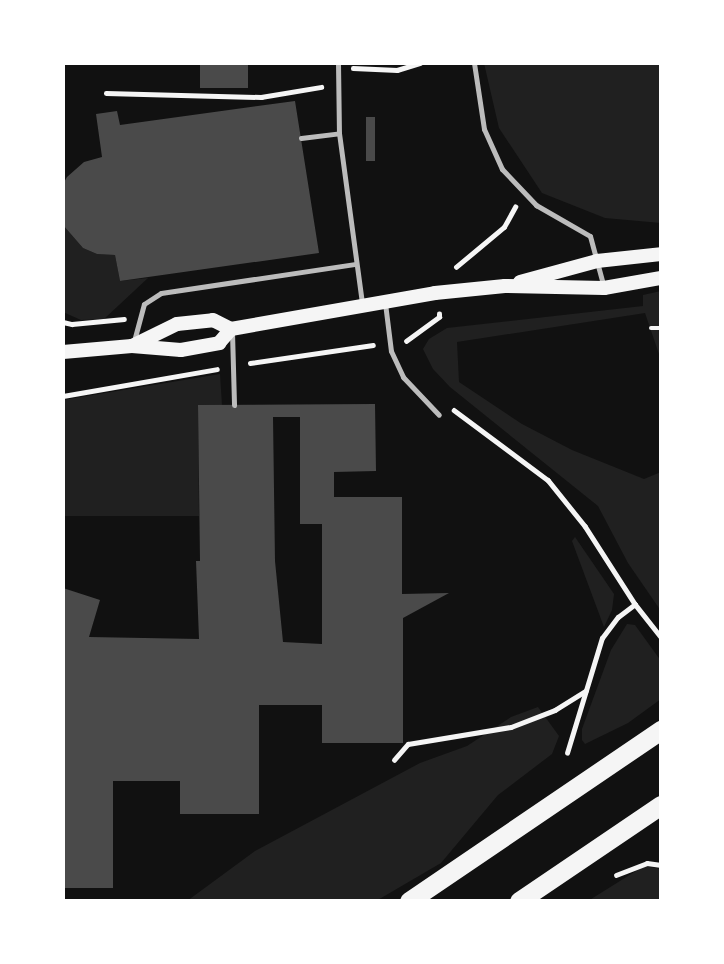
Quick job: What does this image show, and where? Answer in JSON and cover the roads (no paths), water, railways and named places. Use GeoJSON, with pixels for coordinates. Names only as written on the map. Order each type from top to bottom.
{"type":"FeatureCollection","features":[{"type":"Feature","properties":{"kind":"highway"},"geometry":{"type":"LineString","coordinates":[[409,901],[661,730]]}},
{"type":"Feature","properties":{"kind":"highway"},"geometry":{"type":"LineString","coordinates":[[519,901],[661,805]]}},
{"type":"Feature","properties":{"kind":"main road"},"geometry":{"type":"LineString","coordinates":[[132,346],[177,324],[213,320],[231,328],[362,304],[505,286],[597,261],[661,254]]}},
{"type":"Feature","properties":{"kind":"main road"},"geometry":{"type":"LineString","coordinates":[[505,286],[604,288],[661,278]]}},
{"type":"Feature","properties":{"kind":"main road"},"geometry":{"type":"LineString","coordinates":[[63,352],[132,346],[194,348],[219,343],[231,328]]}},
{"type":"Feature","properties":{"kind":"lane"},"geometry":{"type":"LineString","coordinates":[[474,63],[484,129],[502,169],[536,205],[584,230],[593,243],[604,288]]}},
{"type":"Feature","properties":{"kind":"lane"},"geometry":{"type":"LineString","coordinates":[[338,65],[339,133],[362,304]]}},
{"type":"Feature","properties":{"kind":"lane"},"geometry":{"type":"LineString","coordinates":[[300,138],[339,133]]}},
{"type":"Feature","properties":{"kind":"lane"},"geometry":{"type":"LineString","coordinates":[[132,346],[144,304],[161,293],[356,264]]}},
{"type":"Feature","properties":{"kind":"lane"},"geometry":{"type":"LineString","coordinates":[[385,301],[391,351],[402,377],[439,415]]}},
{"type":"Feature","properties":{"kind":"lane"},"geometry":{"type":"LineString","coordinates":[[231,328],[234,405]]}}]}
